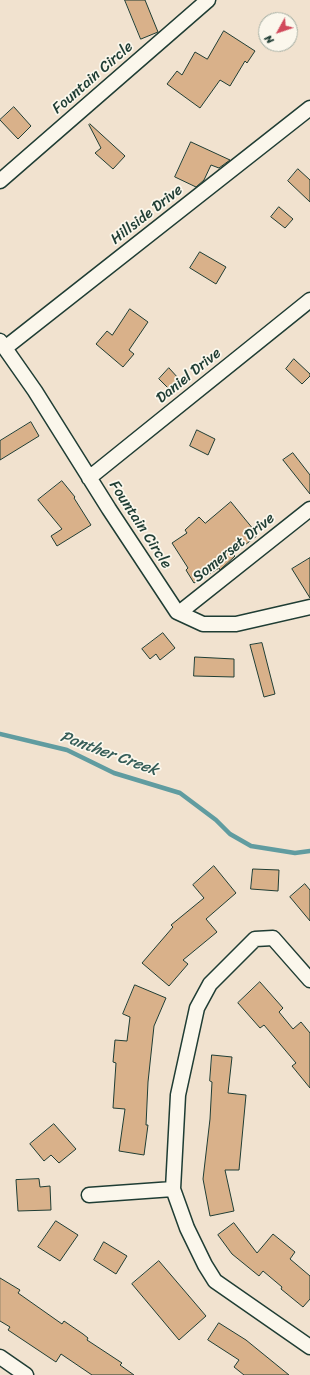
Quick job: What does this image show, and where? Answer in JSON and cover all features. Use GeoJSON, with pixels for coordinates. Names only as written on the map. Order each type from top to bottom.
{"type":"FeatureCollection","features":[{"type":"Feature","properties":{"kind":"street","name":"Fountain Circle"},"geometry":{"type":"LineString","coordinates":[[0,182],[208,0]]}},
{"type":"Feature","properties":{"kind":"street","name":"Hillside Drive"},"geometry":{"type":"LineString","coordinates":[[2,344],[310,108]]}},
{"type":"Feature","properties":{"kind":"street","name":"Daniel Drive"},"geometry":{"type":"LineString","coordinates":[[89,478],[310,300]]}},
{"type":"Feature","properties":{"kind":"street","name":"Fountain Circle"},"geometry":{"type":"LineString","coordinates":[[2,344],[179,613],[204,624],[236,624],[310,608]]}},
{"type":"Feature","properties":{"kind":"street","name":"Somerset Drive"},"geometry":{"type":"LineString","coordinates":[[179,613],[310,509]]}},
{"type":"Feature","properties":{"kind":"street"},"geometry":{"type":"LineString","coordinates":[[310,980],[273,938],[255,939],[210,984],[197,1008],[178,1095],[173,1189],[187,1228],[205,1265],[215,1281],[310,1347]]}},
{"type":"Feature","properties":{"kind":"street"},"geometry":{"type":"LineString","coordinates":[[89,1194],[173,1189]]}},
{"type":"Feature","properties":{"kind":"street"},"geometry":{"type":"LineString","coordinates":[[0,1357],[26,1375]]}},
{"type":"Feature","properties":{"kind":"building"},"geometry":{"type":"Polygon","coordinates":[[[125,0],[145,0],[158,32],[141,39],[125,0]]]}},
{"type":"Feature","properties":{"kind":"building"},"geometry":{"type":"Polygon","coordinates":[[[224,31],[255,51],[247,63],[245,61],[230,86],[220,80],[200,108],[167,84],[177,71],[182,75],[195,52],[207,59],[224,31]]]}},
{"type":"Feature","properties":{"kind":"building"},"geometry":{"type":"Polygon","coordinates":[[[14,107],[31,126],[18,139],[0,120],[14,107]]]}},
{"type":"Feature","properties":{"kind":"building"},"geometry":{"type":"Polygon","coordinates":[[[90,124],[125,156],[113,169],[95,153],[101,148],[89,125],[90,124]]]}},
{"type":"Feature","properties":{"kind":"building"},"geometry":{"type":"Polygon","coordinates":[[[191,142],[230,160],[219,168],[211,165],[204,180],[196,187],[175,177],[191,142]]]}},
{"type":"Feature","properties":{"kind":"building"},"geometry":{"type":"Polygon","coordinates":[[[298,169],[310,180],[310,202],[288,181],[298,169]]]}},
{"type":"Feature","properties":{"kind":"building"},"geometry":{"type":"Polygon","coordinates":[[[279,207],[293,219],[285,228],[271,217],[279,207]]]}},
{"type":"Feature","properties":{"kind":"building"},"geometry":{"type":"Polygon","coordinates":[[[200,252],[226,267],[216,284],[190,268],[200,252]]]}},
{"type":"Feature","properties":{"kind":"building"},"geometry":{"type":"Polygon","coordinates":[[[130,309],[148,322],[129,350],[134,354],[123,367],[96,344],[107,331],[112,335],[130,309]]]}},
{"type":"Feature","properties":{"kind":"building"},"geometry":{"type":"Polygon","coordinates":[[[294,359],[310,374],[310,376],[302,384],[286,369],[294,359]]]}},
{"type":"Feature","properties":{"kind":"building"},"geometry":{"type":"Polygon","coordinates":[[[169,368],[179,379],[169,389],[159,379],[169,368]]]}},
{"type":"Feature","properties":{"kind":"building"},"geometry":{"type":"Polygon","coordinates":[[[31,422],[39,436],[0,460],[0,441],[31,422]]]}},
{"type":"Feature","properties":{"kind":"building"},"geometry":{"type":"Polygon","coordinates":[[[197,430],[215,439],[208,455],[190,446],[197,430]]]}},
{"type":"Feature","properties":{"kind":"building"},"geometry":{"type":"Polygon","coordinates":[[[293,453],[310,475],[310,494],[283,460],[293,453]]]}},
{"type":"Feature","properties":{"kind":"building"},"geometry":{"type":"Polygon","coordinates":[[[62,481],[75,497],[74,498],[91,525],[57,546],[51,536],[62,529],[38,500],[62,481]]]}},
{"type":"Feature","properties":{"kind":"building"},"geometry":{"type":"Polygon","coordinates":[[[231,502],[258,535],[233,554],[235,556],[220,570],[219,568],[194,583],[186,570],[188,568],[172,543],[187,533],[185,530],[199,517],[205,523],[231,502]]]}},
{"type":"Feature","properties":{"kind":"building"},"geometry":{"type":"Polygon","coordinates":[[[310,558],[310,598],[292,569],[310,558]]]}},
{"type":"Feature","properties":{"kind":"building"},"geometry":{"type":"Polygon","coordinates":[[[163,633],[175,648],[160,660],[156,654],[150,659],[142,649],[163,633]]]}},
{"type":"Feature","properties":{"kind":"building"},"geometry":{"type":"Polygon","coordinates":[[[262,643],[275,694],[264,697],[250,645],[262,643]]]}},
{"type":"Feature","properties":{"kind":"building"},"geometry":{"type":"Polygon","coordinates":[[[195,657],[234,659],[234,677],[194,676],[195,657]]]}},
{"type":"Feature","properties":{"kind":"building"},"geometry":{"type":"Polygon","coordinates":[[[214,866],[236,893],[206,919],[217,932],[183,960],[188,964],[169,986],[142,963],[173,927],[171,925],[204,898],[193,885],[214,866]]]}},
{"type":"Feature","properties":{"kind":"building"},"geometry":{"type":"Polygon","coordinates":[[[253,869],[279,870],[278,891],[251,889],[253,869]]]}},
{"type":"Feature","properties":{"kind":"building"},"geometry":{"type":"Polygon","coordinates":[[[305,884],[310,890],[310,921],[290,897],[305,884]]]}},
{"type":"Feature","properties":{"kind":"building"},"geometry":{"type":"Polygon","coordinates":[[[260,982],[283,1008],[279,1012],[293,1029],[301,1022],[310,1033],[310,1088],[292,1066],[296,1063],[264,1025],[260,1028],[238,1003],[260,982]]]}},
{"type":"Feature","properties":{"kind":"building"},"geometry":{"type":"Polygon","coordinates":[[[135,985],[166,998],[154,1026],[148,1082],[146,1125],[148,1125],[144,1155],[119,1151],[125,1109],[113,1108],[116,1063],[113,1062],[115,1040],[127,1041],[130,1017],[123,1014],[135,985]]]}},
{"type":"Feature","properties":{"kind":"building"},"geometry":{"type":"Polygon","coordinates":[[[212,1055],[232,1057],[228,1093],[246,1095],[239,1170],[225,1170],[234,1211],[210,1216],[203,1179],[210,1119],[212,1055]]]}},
{"type":"Feature","properties":{"kind":"building"},"geometry":{"type":"Polygon","coordinates":[[[54,1124],[76,1149],[59,1163],[51,1155],[44,1161],[30,1144],[54,1124]]]}},
{"type":"Feature","properties":{"kind":"building"},"geometry":{"type":"Polygon","coordinates":[[[39,1179],[40,1187],[50,1186],[51,1210],[18,1211],[16,1180],[39,1179]]]}},
{"type":"Feature","properties":{"kind":"building"},"geometry":{"type":"Polygon","coordinates":[[[56,1221],[78,1235],[60,1261],[38,1247],[56,1221]]]}},
{"type":"Feature","properties":{"kind":"building"},"geometry":{"type":"Polygon","coordinates":[[[234,1223],[257,1253],[273,1234],[295,1252],[290,1259],[310,1276],[310,1299],[303,1307],[281,1289],[282,1287],[263,1271],[259,1276],[232,1254],[218,1235],[234,1223]]]}},
{"type":"Feature","properties":{"kind":"building"},"geometry":{"type":"Polygon","coordinates":[[[104,1242],[127,1256],[116,1274],[94,1260],[104,1242]]]}},
{"type":"Feature","properties":{"kind":"building"},"geometry":{"type":"Polygon","coordinates":[[[159,1261],[206,1316],[179,1340],[132,1284],[159,1261]]]}},
{"type":"Feature","properties":{"kind":"building"},"geometry":{"type":"Polygon","coordinates":[[[0,1278],[20,1290],[18,1293],[62,1324],[64,1321],[83,1334],[88,1338],[87,1340],[122,1363],[120,1365],[134,1375],[92,1375],[61,1354],[56,1362],[8,1330],[10,1327],[0,1321],[0,1278]]]}},
{"type":"Feature","properties":{"kind":"building"},"geometry":{"type":"Polygon","coordinates":[[[219,1323],[246,1340],[289,1375],[244,1375],[234,1367],[239,1360],[208,1340],[219,1323]]]}},
{"type":"Feature","properties":{"kind":"waterway","name":"Panther Creek"},"geometry":{"type":"LineString","coordinates":[[0,734],[67,750],[114,773],[180,793],[216,820],[230,834],[251,846],[295,853],[310,851]]}}]}
